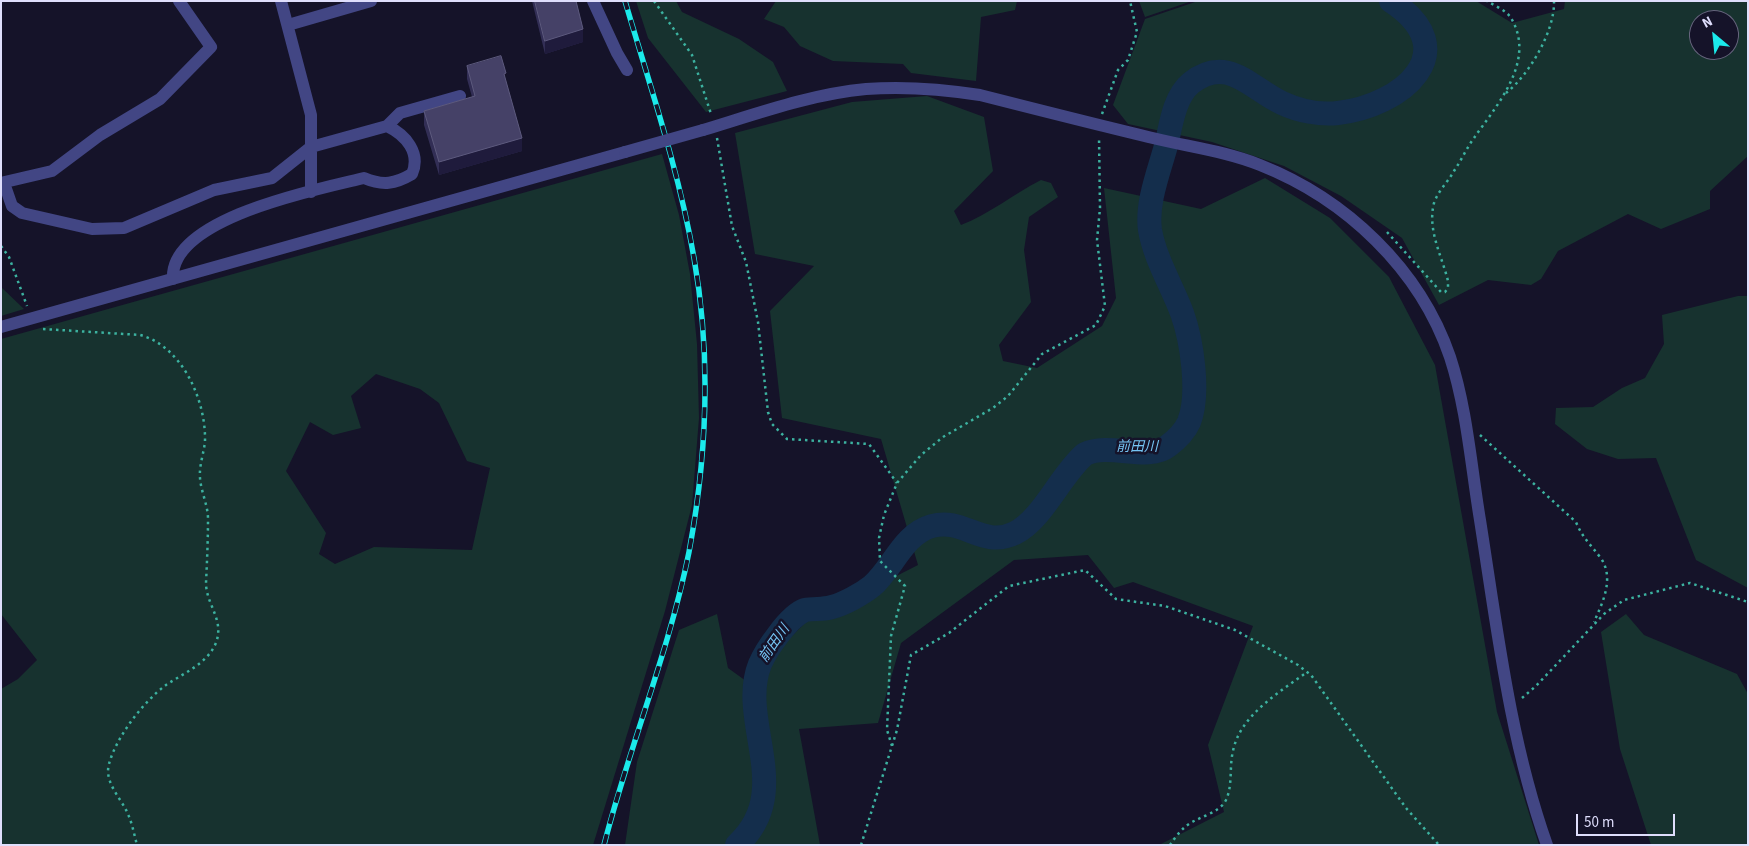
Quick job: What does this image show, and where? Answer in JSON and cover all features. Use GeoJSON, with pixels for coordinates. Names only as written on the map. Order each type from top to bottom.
{"type":"FeatureCollection","features":[{"type":"Feature","properties":{"kind":"street"},"geometry":{"type":"LineString","coordinates":[[179,1],[210,47],[160,99],[100,135],[52,171],[2,183],[12,206],[22,213],[92,229],[124,228],[214,190],[272,178],[312,147],[387,126],[400,113],[460,96]]}},
{"type":"Feature","properties":{"kind":"street"},"geometry":{"type":"LineString","coordinates":[[281,1],[311,115],[311,192]]}},
{"type":"Feature","properties":{"kind":"street"},"geometry":{"type":"LineString","coordinates":[[288,25],[371,1]]}},
{"type":"Feature","properties":{"kind":"street"},"geometry":{"type":"LineString","coordinates":[[593,1],[617,53],[628,70]]}},
{"type":"Feature","properties":{"kind":"street"},"geometry":{"type":"LineString","coordinates":[[1,327],[716,126],[832,95],[866,89],[905,87],[944,90],[980,96],[1259,164],[1312,191],[1351,218],[1385,249],[1406,275],[1433,318],[1450,357],[1464,423],[1511,706],[1522,760],[1547,845]]}},
{"type":"Feature","properties":{"kind":"street"},"geometry":{"type":"LineString","coordinates":[[173,279],[172,271],[182,252],[215,225],[237,213],[364,178],[378,184],[388,184],[412,174],[415,158],[412,149],[398,131],[387,126]]}},
{"type":"Feature","properties":{"kind":"path"},"geometry":{"type":"LineString","coordinates":[[654,1],[692,55],[716,126],[732,226],[746,262],[758,322],[768,412],[772,424],[786,439],[869,444],[897,483]]}},
{"type":"Feature","properties":{"kind":"path"},"geometry":{"type":"LineString","coordinates":[[892,746],[887,730],[891,636],[905,586],[880,561],[878,538],[884,515],[897,483],[921,455],[943,437],[993,408],[1008,396],[1042,354],[1096,325],[1105,306],[1098,240],[1100,208],[1099,125],[1118,70],[1128,60],[1137,32],[1130,1]]}},
{"type":"Feature","properties":{"kind":"path"},"geometry":{"type":"LineString","coordinates":[[1385,230],[1398,242],[1441,292],[1446,292],[1448,281],[1433,227],[1435,202],[1472,140],[1505,94],[1517,64],[1517,32],[1508,14],[1487,1]]}},
{"type":"Feature","properties":{"kind":"path"},"geometry":{"type":"LineString","coordinates":[[1505,94],[1519,83],[1540,51],[1552,21],[1554,1]]}},
{"type":"Feature","properties":{"kind":"path"},"geometry":{"type":"LineString","coordinates":[[1,246],[9,258],[22,289],[34,326],[40,329],[140,335],[152,338],[172,353],[184,369],[194,387],[200,405],[205,439],[200,477],[208,517],[207,591],[216,614],[218,635],[212,651],[205,659],[165,686],[144,706],[118,743],[109,764],[110,782],[127,812],[137,845]]}},
{"type":"Feature","properties":{"kind":"path"},"geometry":{"type":"LineString","coordinates":[[1464,423],[1576,522],[1582,538],[1601,558],[1608,576],[1607,587],[1593,626]]}},
{"type":"Feature","properties":{"kind":"path"},"geometry":{"type":"LineString","coordinates":[[861,845],[892,746],[911,655],[949,633],[1009,586],[1084,570],[1090,573],[1116,599],[1165,606],[1235,630],[1307,672],[1406,808],[1440,845]]}},
{"type":"Feature","properties":{"kind":"path"},"geometry":{"type":"LineString","coordinates":[[1511,706],[1536,686],[1612,607],[1624,600],[1680,584],[1697,584],[1748,602]]}},
{"type":"Feature","properties":{"kind":"path"},"geometry":{"type":"LineString","coordinates":[[1170,845],[1184,828],[1215,810],[1225,801],[1230,786],[1232,753],[1238,735],[1256,712],[1307,672]]}},
{"type":"Feature","properties":{"kind":"green space"},"geometry":{"type":"Polygon","coordinates":[[[636,1],[676,1],[682,12],[739,39],[773,62],[787,91],[706,112],[648,38],[636,1]]]}},
{"type":"Feature","properties":{"kind":"green space"},"geometry":{"type":"Polygon","coordinates":[[[776,1],[1017,1],[1015,10],[981,17],[976,81],[911,73],[903,64],[833,61],[800,46],[784,27],[764,19],[776,1]]]}},
{"type":"Feature","properties":{"kind":"green space"},"geometry":{"type":"Polygon","coordinates":[[[1139,1],[1192,1],[1145,17],[1139,1]]]}},
{"type":"Feature","properties":{"kind":"green space"},"geometry":{"type":"Polygon","coordinates":[[[1198,1],[1476,1],[1512,23],[1564,9],[1565,1],[1748,1],[1748,156],[1710,191],[1710,209],[1661,229],[1628,214],[1558,251],[1541,279],[1531,285],[1488,280],[1439,305],[1402,238],[1341,196],[1284,166],[1212,142],[1128,124],[1113,105],[1145,19],[1198,1]]]}},
{"type":"Feature","properties":{"kind":"green space"},"geometry":{"type":"Polygon","coordinates":[[[927,96],[984,117],[993,171],[954,211],[961,225],[982,215],[1041,180],[1051,183],[1058,197],[1029,217],[1024,250],[1031,302],[999,345],[1003,361],[1037,368],[1102,326],[1116,298],[1104,188],[1201,209],[1265,178],[1330,218],[1389,277],[1435,365],[1497,712],[1539,845],[1159,845],[1224,812],[1208,745],[1253,626],[1133,582],[1114,588],[1088,555],[1014,560],[901,643],[878,723],[799,729],[820,845],[625,845],[637,762],[679,630],[717,614],[728,668],[746,681],[806,622],[918,565],[881,439],[782,418],[770,311],[814,266],[755,254],[735,133],[852,102],[927,96]]]}},
{"type":"Feature","properties":{"kind":"green space"},"geometry":{"type":"Polygon","coordinates":[[[662,154],[679,215],[690,274],[697,344],[699,418],[692,505],[665,611],[593,845],[1,845],[1,689],[18,679],[37,660],[1,614],[1,339],[662,154]],[[376,374],[351,396],[361,428],[333,435],[310,422],[286,471],[326,533],[319,554],[335,564],[374,547],[472,550],[490,468],[467,461],[439,403],[420,389],[376,374]]]}},
{"type":"Feature","properties":{"kind":"green space"},"geometry":{"type":"Polygon","coordinates":[[[1,287],[24,309],[1,316],[1,287]]]}},
{"type":"Feature","properties":{"kind":"green space"},"geometry":{"type":"Polygon","coordinates":[[[1738,296],[1748,296],[1748,588],[1696,560],[1656,458],[1618,459],[1587,449],[1555,424],[1556,408],[1593,407],[1622,388],[1645,378],[1664,344],[1662,315],[1738,296]]]}},
{"type":"Feature","properties":{"kind":"green space"},"geometry":{"type":"Polygon","coordinates":[[[1626,614],[1644,635],[1737,674],[1748,694],[1748,845],[1651,845],[1620,749],[1601,632],[1626,614]]]}},
{"type":"Feature","properties":{"kind":"building"},"geometry":{"type":"Polygon","coordinates":[[[535,1],[576,1],[583,29],[545,41],[535,1]]]}},
{"type":"Feature","properties":{"kind":"building"},"geometry":{"type":"Polygon","coordinates":[[[501,56],[506,73],[504,74],[522,138],[439,162],[424,111],[475,96],[467,66],[501,56]]]}},
{"type":"Feature","properties":{"kind":"waterway","name":"前田川"},"geometry":{"type":"LineString","coordinates":[[737,845],[754,824],[762,802],[764,779],[755,709],[755,686],[760,664],[775,638],[794,617],[805,610],[837,606],[868,589],[879,579],[913,536],[932,526],[943,524],[993,537],[1003,537],[1015,533],[1034,518],[1085,454],[1106,450],[1140,452],[1160,450],[1174,441],[1189,422],[1194,397],[1192,352],[1182,313],[1152,241],[1149,219],[1157,174],[1172,118],[1177,102],[1186,88],[1204,75],[1216,72],[1228,73],[1239,77],[1282,103],[1310,112],[1338,113],[1362,108],[1384,100],[1403,88],[1417,73],[1425,57],[1424,39],[1413,20],[1391,1]]}},
{"type":"Feature","properties":{"kind":"railway"},"geometry":{"type":"LineString","coordinates":[[604,845],[681,589],[689,552],[700,479],[705,405],[703,331],[688,225],[663,129],[625,1]]}}]}
